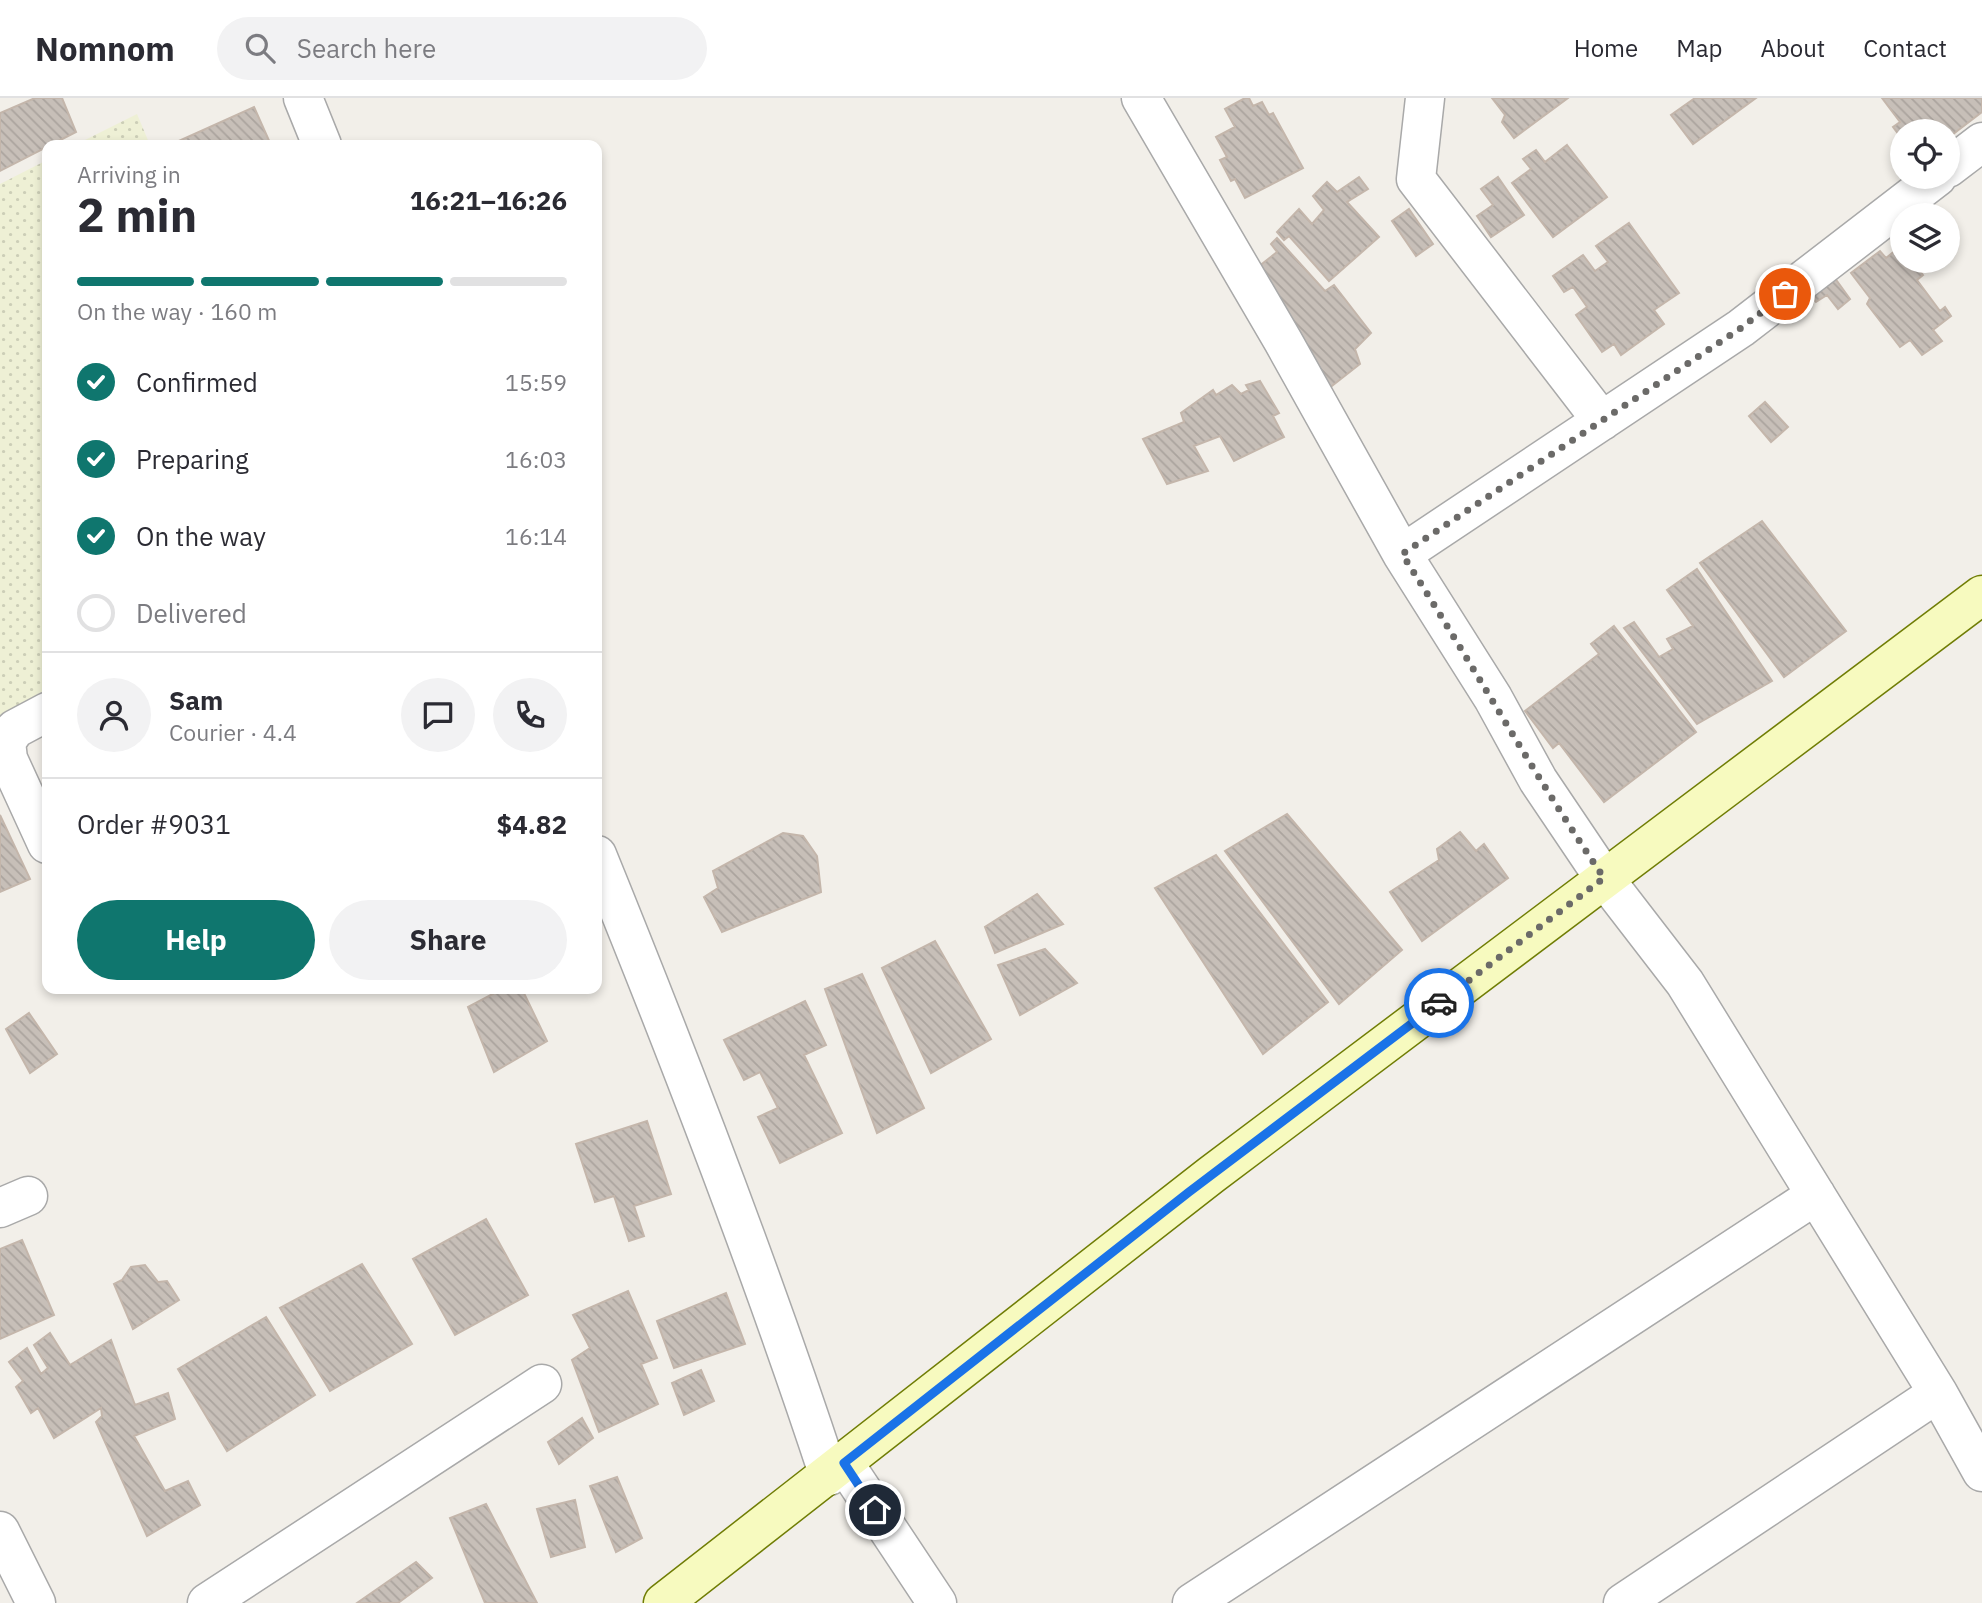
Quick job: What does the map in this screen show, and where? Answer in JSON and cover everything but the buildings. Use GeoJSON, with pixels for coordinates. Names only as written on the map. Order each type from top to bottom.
{"type":"FeatureCollection","features":[{"type":"Feature","properties":{"kind":"main road"},"geometry":{"type":"LineString","coordinates":[[663,1603],[1200,1183],[1982,595]]}},
{"type":"Feature","properties":{"kind":"street"},"geometry":{"type":"LineString","coordinates":[[303,98],[320,140]]}},
{"type":"Feature","properties":{"kind":"street"},"geometry":{"type":"LineString","coordinates":[[1141,98],[1283,341],[1402,554],[1493,698],[1538,780],[1604,878],[1685,983],[1938,1393],[1982,1472]]}},
{"type":"Feature","properties":{"kind":"street"},"geometry":{"type":"LineString","coordinates":[[1425,98],[1416,179],[1602,421]]}},
{"type":"Feature","properties":{"kind":"street"},"geometry":{"type":"LineString","coordinates":[[1960,159],[1982,142]]}},
{"type":"Feature","properties":{"kind":"street"},"geometry":{"type":"LineString","coordinates":[[1402,554],[1741,328],[1921,189]]}},
{"type":"Feature","properties":{"kind":"street"},"geometry":{"type":"LineString","coordinates":[[42,715],[15,729],[6,742],[8,759],[42,833]]}},
{"type":"Feature","properties":{"kind":"street"},"geometry":{"type":"LineString","coordinates":[[602,867],[657,1002],[836,1469],[937,1603]]}},
{"type":"Feature","properties":{"kind":"street"},"geometry":{"type":"LineString","coordinates":[[1192,1603],[1816,1195]]}},
{"type":"Feature","properties":{"kind":"street"},"geometry":{"type":"LineString","coordinates":[[207,1603],[542,1384]]}},
{"type":"Feature","properties":{"kind":"street"},"geometry":{"type":"LineString","coordinates":[[1623,1603],[1938,1393]]}},
{"type":"Feature","properties":{"kind":"street"},"geometry":{"type":"LineString","coordinates":[[0,1531],[36,1603]]}},
{"type":"Feature","properties":{"kind":"green space"},"geometry":{"type":"Polygon","coordinates":[[[137,114],[148,140],[85,140],[137,114]]]}},
{"type":"Feature","properties":{"kind":"green space"},"geometry":{"type":"Polygon","coordinates":[[[42,163],[42,692],[0,716],[0,184],[42,163]]]}},
{"type":"Feature","properties":{"kind":"way so far"},"geometry":{"type":"LineString","coordinates":[[1439,1003],[1604,878],[1538,780],[1493,698],[1402,554],[1741,328],[1785,294]]}},
{"type":"Feature","properties":{"kind":"route"},"geometry":{"type":"LineString","coordinates":[[875,1510],[844,1463],[1189,1192],[1439,1003]]}}]}
